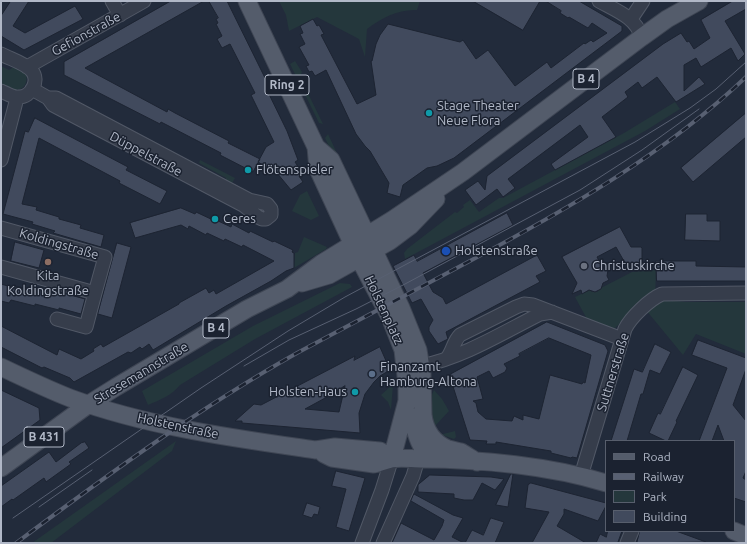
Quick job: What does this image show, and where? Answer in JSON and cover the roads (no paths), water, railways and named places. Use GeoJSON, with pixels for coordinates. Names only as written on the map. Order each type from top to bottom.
{"type":"FeatureCollection","features":[{"type":"Feature","properties":{"kind":"main road","name":"Ring 2"},"geometry":{"type":"LineString","coordinates":[[247,1],[316,147],[318,169],[363,247]]}},
{"type":"Feature","properties":{"kind":"main road","name":"Stresemannstraße"},"geometry":{"type":"LineString","coordinates":[[1,468],[89,404],[116,387],[232,319],[287,289],[322,263],[363,247],[392,220],[462,172],[667,19],[699,1]]}},
{"type":"Feature","properties":{"kind":"main road","name":"Holstenplatz"},"geometry":{"type":"LineString","coordinates":[[363,247],[401,308],[414,340],[421,366],[423,415],[427,430],[439,443],[460,452],[477,462]]}},
{"type":"Feature","properties":{"kind":"main road","name":"Holstenplatz"},"geometry":{"type":"LineString","coordinates":[[363,247],[399,339],[405,360],[407,402],[424,451],[425,459]]}},
{"type":"Feature","properties":{"kind":"main road","name":"Holstenstraße"},"geometry":{"type":"LineString","coordinates":[[1,367],[58,393],[89,404],[145,420],[199,432],[316,450],[334,447],[380,450],[392,458],[477,462],[524,467],[581,476],[605,483]]}},
{"type":"Feature","properties":{"kind":"main road","name":"Holstenplatz"},"geometry":{"type":"LineString","coordinates":[[392,458],[407,402]]}},
{"type":"Feature","properties":{"kind":"main road"},"geometry":{"type":"LineString","coordinates":[[735,531],[746,536]]}},
{"type":"Feature","properties":{"kind":"street"},"geometry":{"type":"LineString","coordinates":[[112,1],[120,15]]}},
{"type":"Feature","properties":{"kind":"street","name":"Gefionstraße"},"geometry":{"type":"LineString","coordinates":[[27,67],[144,1]]}},
{"type":"Feature","properties":{"kind":"street"},"geometry":{"type":"LineString","coordinates":[[599,1],[631,19],[638,27],[642,37]]}},
{"type":"Feature","properties":{"kind":"street"},"geometry":{"type":"LineString","coordinates":[[631,19],[638,3]]}},
{"type":"Feature","properties":{"kind":"street"},"geometry":{"type":"LineString","coordinates":[[1,54],[27,67],[33,73],[35,78],[32,89],[29,93],[22,97],[17,98],[1,91]]}},
{"type":"Feature","properties":{"kind":"street","name":"Düppelstraße"},"geometry":{"type":"LineString","coordinates":[[32,89],[48,98],[56,98],[248,203]]}},
{"type":"Feature","properties":{"kind":"street"},"geometry":{"type":"LineString","coordinates":[[1,160],[17,98]]}},
{"type":"Feature","properties":{"kind":"street","name":"Koldingstraße"},"geometry":{"type":"LineString","coordinates":[[1,228],[105,257],[86,327],[57,319]]}},
{"type":"Feature","properties":{"kind":"street"},"geometry":{"type":"LineString","coordinates":[[1,267],[95,293]]}},
{"type":"Feature","properties":{"kind":"street","name":"Suttnerstraße"},"geometry":{"type":"LineString","coordinates":[[581,476],[625,329],[631,320],[653,299],[662,294],[746,293]]}},
{"type":"Feature","properties":{"kind":"street"},"geometry":{"type":"LineString","coordinates":[[421,366],[447,358],[455,341],[460,335],[516,307],[529,304],[622,339]]}},
{"type":"Feature","properties":{"kind":"street"},"geometry":{"type":"LineString","coordinates":[[362,543],[382,490],[392,458]]}},
{"type":"Feature","properties":{"kind":"street"},"geometry":{"type":"LineString","coordinates":[[383,543],[413,476],[425,459]]}},
{"type":"Feature","properties":{"kind":"street"},"geometry":{"type":"LineString","coordinates":[[627,543],[632,532]]}},
{"type":"Feature","properties":{"kind":"tram line"},"geometry":{"type":"LineString","coordinates":[[13,518],[201,388],[288,331],[345,297],[635,142],[690,108],[716,89],[746,62]]}},
{"type":"Feature","properties":{"kind":"tram line"},"geometry":{"type":"LineString","coordinates":[[244,366],[289,340],[356,309],[405,284],[580,190],[642,150],[699,109]]}},
{"type":"Feature","properties":{"kind":"tram line"},"geometry":{"type":"LineString","coordinates":[[39,507],[92,470]]}},
{"type":"Feature","properties":{"kind":"railway"},"geometry":{"type":"LineString","coordinates":[[16,543],[154,444],[224,396],[260,374],[505,242],[578,201],[613,179],[682,131],[715,105],[746,77]]}},
{"type":"Feature","properties":{"kind":"place","name":"Stage Theater Neue Flora"},"geometry":{"type":"Point","coordinates":[429,113]}},
{"type":"Feature","properties":{"kind":"place","name":"Flötenspieler"},"geometry":{"type":"Point","coordinates":[248,170]}},
{"type":"Feature","properties":{"kind":"place","name":"Ceres"},"geometry":{"type":"Point","coordinates":[215,219]}},
{"type":"Feature","properties":{"kind":"place","name":"Holstenstraße"},"geometry":{"type":"Point","coordinates":[446,251]}},
{"type":"Feature","properties":{"kind":"place","name":"Kita Koldingstraße"},"geometry":{"type":"Point","coordinates":[48,262]}},
{"type":"Feature","properties":{"kind":"place","name":"Christuskirche"},"geometry":{"type":"Point","coordinates":[584,266]}},
{"type":"Feature","properties":{"kind":"place","name":"Finanzamt Hamburg-Altona"},"geometry":{"type":"Point","coordinates":[372,374]}},
{"type":"Feature","properties":{"kind":"place","name":"Holsten-Haus"},"geometry":{"type":"Point","coordinates":[355,392]}}]}
